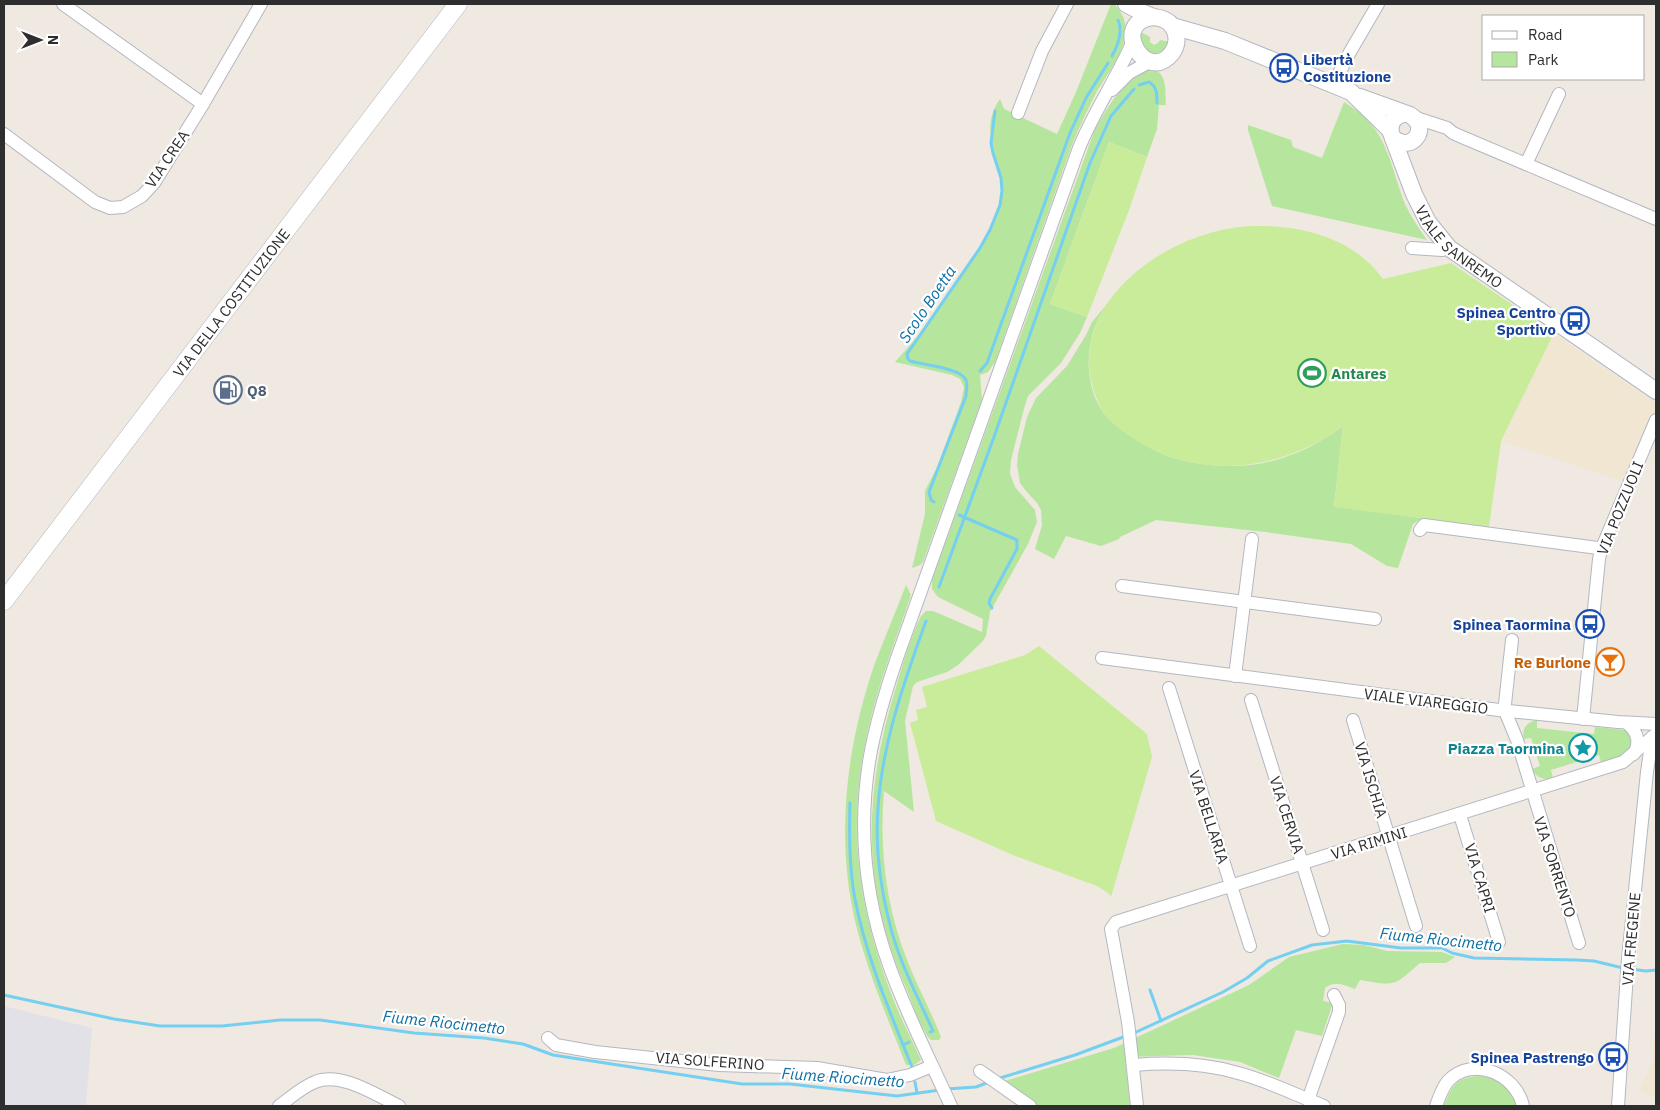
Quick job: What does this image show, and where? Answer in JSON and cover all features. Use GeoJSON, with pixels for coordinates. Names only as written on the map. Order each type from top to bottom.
{"type":"FeatureCollection","features":[{"type":"Feature","properties":{"kind":"main road","name":"VIA DELLA COSTITUZIONE"},"geometry":{"type":"LineString","coordinates":[[4,601],[458,4]]}},
{"type":"Feature","properties":{"kind":"street"},"geometry":{"type":"LineString","coordinates":[[63,4],[203,104]]}},
{"type":"Feature","properties":{"kind":"street","name":"VIA CREA"},"geometry":{"type":"LineString","coordinates":[[4,134],[94,202],[105,207],[117,209],[123,207],[142,196],[154,183],[203,104],[261,4]]}},
{"type":"Feature","properties":{"kind":"street"},"geometry":{"type":"LineString","coordinates":[[1018,113],[1042,51],[1067,4]]}},
{"type":"Feature","properties":{"kind":"street"},"geometry":{"type":"LineString","coordinates":[[1121,4],[1127,10],[1137,53],[1151,61],[1159,61],[1166,58],[1176,44],[1175,32],[1172,26],[1166,20],[1154,17],[1126,4]]}},
{"type":"Feature","properties":{"kind":"street"},"geometry":{"type":"LineString","coordinates":[[1333,85],[1378,4]]}},
{"type":"Feature","properties":{"kind":"street"},"geometry":{"type":"LineString","coordinates":[[949,1101],[904,1003],[889,965],[871,901],[867,874],[864,824],[870,755],[886,691],[1078,148],[1134,35],[1143,20],[1154,17]]}},
{"type":"Feature","properties":{"kind":"street"},"geometry":{"type":"LineString","coordinates":[[1172,26],[1225,41],[1356,95],[1447,128],[1453,133],[1656,220]]}},
{"type":"Feature","properties":{"kind":"street"},"geometry":{"type":"LineString","coordinates":[[1176,44],[1185,40],[1209,37]]}},
{"type":"Feature","properties":{"kind":"street"},"geometry":{"type":"LineString","coordinates":[[1102,101],[1129,73],[1151,61]]}},
{"type":"Feature","properties":{"kind":"street"},"geometry":{"type":"LineString","coordinates":[[1526,164],[1559,94]]}},
{"type":"Feature","properties":{"kind":"street"},"geometry":{"type":"LineString","coordinates":[[1356,95],[1402,143],[1431,132],[1453,133]]}},
{"type":"Feature","properties":{"kind":"street"},"geometry":{"type":"LineString","coordinates":[[1392,134],[1394,119],[1409,115]]}},
{"type":"Feature","properties":{"kind":"street"},"geometry":{"type":"LineString","coordinates":[[1406,172],[1419,125],[1409,115]]}},
{"type":"Feature","properties":{"kind":"street","name":"VIALE SANREMO"},"geometry":{"type":"LineString","coordinates":[[1392,134],[1414,194],[1428,222],[1449,248],[1656,391]]}},
{"type":"Feature","properties":{"kind":"street"},"geometry":{"type":"LineString","coordinates":[[1412,248],[1442,250],[1449,248]]}},
{"type":"Feature","properties":{"kind":"street","name":"VIA POZZUOLI"},"geometry":{"type":"LineString","coordinates":[[1583,718],[1601,550],[1653,435],[1656,420]]}},
{"type":"Feature","properties":{"kind":"street"},"geometry":{"type":"LineString","coordinates":[[1420,530],[1424,525],[1598,548],[1601,550]]}},
{"type":"Feature","properties":{"kind":"street"},"geometry":{"type":"LineString","coordinates":[[1235,676],[1252,539]]}},
{"type":"Feature","properties":{"kind":"street"},"geometry":{"type":"LineString","coordinates":[[1122,586],[1375,619]]}},
{"type":"Feature","properties":{"kind":"street"},"geometry":{"type":"LineString","coordinates":[[1512,640],[1505,711],[1517,740],[1532,792]]}},
{"type":"Feature","properties":{"kind":"street","name":"VIALE VIAREGGIO"},"geometry":{"type":"LineString","coordinates":[[1102,658],[1505,711],[1583,718],[1623,724],[1644,730],[1654,736]]}},
{"type":"Feature","properties":{"kind":"street","name":"VIA BELLARIA"},"geometry":{"type":"LineString","coordinates":[[1169,688],[1250,946]]}},
{"type":"Feature","properties":{"kind":"street","name":"VIA CERVIA"},"geometry":{"type":"LineString","coordinates":[[1251,700],[1324,930]]}},
{"type":"Feature","properties":{"kind":"street"},"geometry":{"type":"LineString","coordinates":[[1517,740],[1517,728],[1523,719],[1533,714],[1539,714]]}},
{"type":"Feature","properties":{"kind":"street","name":"VIA ISCHIA"},"geometry":{"type":"LineString","coordinates":[[1353,720],[1416,926]]}},
{"type":"Feature","properties":{"kind":"street"},"geometry":{"type":"LineString","coordinates":[[1623,724],[1637,736],[1638,745],[1634,754]]}},
{"type":"Feature","properties":{"kind":"street","name":"VIALE VIAREGGIO"},"geometry":{"type":"LineString","coordinates":[[1623,724],[1656,724]]}},
{"type":"Feature","properties":{"kind":"street","name":"VIA RIMINI"},"geometry":{"type":"LineString","coordinates":[[1134,1065],[1111,929],[1116,922],[1623,762],[1654,736]]}},
{"type":"Feature","properties":{"kind":"street","name":"VIA FREGENE"},"geometry":{"type":"LineString","coordinates":[[1618,1106],[1628,959],[1647,772],[1654,736]]}},
{"type":"Feature","properties":{"kind":"street"},"geometry":{"type":"LineString","coordinates":[[1623,762],[1640,761],[1645,766],[1647,772]]}},
{"type":"Feature","properties":{"kind":"street"},"geometry":{"type":"LineString","coordinates":[[1526,771],[1534,782],[1550,786]]}},
{"type":"Feature","properties":{"kind":"street","name":"VIA SORRENTO"},"geometry":{"type":"LineString","coordinates":[[1532,792],[1579,943]]}},
{"type":"Feature","properties":{"kind":"street","name":"VIA CAPRI"},"geometry":{"type":"LineString","coordinates":[[1460,815],[1500,942]]}},
{"type":"Feature","properties":{"kind":"street"},"geometry":{"type":"LineString","coordinates":[[1308,1100],[1338,1012],[1339,1005],[1334,995]]}},
{"type":"Feature","properties":{"kind":"street","name":"VIA SOLFERINO"},"geometry":{"type":"LineString","coordinates":[[548,1038],[556,1045],[595,1052],[728,1065],[817,1068],[887,1080],[932,1066]]}},
{"type":"Feature","properties":{"kind":"street"},"geometry":{"type":"LineString","coordinates":[[1138,1106],[1134,1065],[1183,1064],[1223,1069],[1252,1077],[1324,1106]]}},
{"type":"Feature","properties":{"kind":"street"},"geometry":{"type":"LineString","coordinates":[[1436,1106],[1448,1082],[1457,1075],[1477,1070],[1493,1072],[1510,1082],[1517,1090],[1523,1106]]}},
{"type":"Feature","properties":{"kind":"street"},"geometry":{"type":"LineString","coordinates":[[980,1071],[1030,1106]]}},
{"type":"Feature","properties":{"kind":"street"},"geometry":{"type":"LineString","coordinates":[[278,1106],[314,1082],[333,1078],[349,1083],[399,1106]]}},
{"type":"Feature","properties":{"kind":"shaded area"},"geometry":{"type":"Polygon","coordinates":[[[1554,333],[1655,403],[1656,406],[1622,481],[1501,441],[1554,333]]]}},
{"type":"Feature","properties":{"kind":"shaded area"},"geometry":{"type":"Polygon","coordinates":[[[4,1006],[92,1028],[86,1106],[4,1106],[4,1006]]]}},
{"type":"Feature","properties":{"kind":"shaded area"},"geometry":{"type":"Polygon","coordinates":[[[1656,1017],[1656,1098],[1640,1090],[1653,1061],[1656,1017]]]}},
{"type":"Feature","properties":{"kind":"green space"},"geometry":{"type":"Polygon","coordinates":[[[1111,4],[1114,4],[1122,15],[1126,26],[1122,49],[1096,93],[1073,142],[995,362],[988,372],[980,375],[982,400],[923,562],[912,568],[925,514],[925,491],[937,467],[961,402],[964,387],[960,379],[952,375],[895,362],[934,316],[958,283],[979,249],[997,211],[1001,199],[1002,186],[993,149],[990,124],[993,112],[1000,99],[1004,109],[1057,134],[1111,4]]]}},
{"type":"Feature","properties":{"kind":"green space"},"geometry":{"type":"Polygon","coordinates":[[[1141,32],[1150,37],[1150,42],[1154,45],[1160,40],[1170,42],[1168,47],[1157,55],[1144,50],[1139,37],[1141,32]]]}},
{"type":"Feature","properties":{"kind":"green space"},"geometry":{"type":"Polygon","coordinates":[[[1150,68],[1160,73],[1163,78],[1166,105],[1159,105],[1157,129],[1147,157],[1109,142],[1050,304],[1087,317],[1080,333],[1061,363],[1028,396],[1011,460],[1010,474],[1015,487],[1035,510],[1037,522],[1028,544],[990,612],[986,636],[982,642],[958,665],[947,672],[917,682],[913,686],[905,721],[914,812],[884,791],[884,856],[889,898],[907,960],[941,1037],[939,1040],[931,1040],[924,1031],[892,952],[881,914],[875,877],[872,840],[873,802],[877,765],[885,726],[910,642],[921,616],[926,611],[933,611],[982,632],[983,619],[938,597],[932,589],[932,580],[1095,129],[1124,87],[1150,68]]]}},
{"type":"Feature","properties":{"kind":"green space"},"geometry":{"type":"Polygon","coordinates":[[[1344,102],[1359,112],[1378,134],[1385,146],[1405,204],[1427,240],[1272,206],[1248,125],[1291,140],[1293,147],[1322,158],[1344,102]]]}},
{"type":"Feature","properties":{"kind":"green space"},"geometry":{"type":"Polygon","coordinates":[[[1109,142],[1147,157],[1129,210],[1087,317],[1050,304],[1109,142]]]}},
{"type":"Feature","properties":{"kind":"green space","name":"Antares"},"geometry":{"type":"Polygon","coordinates":[[[1254,226],[1290,228],[1326,237],[1357,253],[1383,279],[1451,263],[1554,333],[1501,441],[1489,527],[1334,507],[1343,426],[1320,441],[1295,453],[1269,461],[1243,465],[1216,466],[1190,462],[1164,454],[1129,436],[1105,415],[1090,374],[1091,340],[1104,309],[1125,282],[1153,259],[1185,242],[1220,230],[1254,226]]]}},
{"type":"Feature","properties":{"kind":"green space"},"geometry":{"type":"Polygon","coordinates":[[[1112,298],[1098,319],[1089,350],[1089,374],[1095,398],[1109,419],[1144,444],[1165,455],[1188,462],[1225,466],[1250,465],[1287,457],[1322,440],[1343,426],[1334,506],[1423,518],[1413,524],[1398,568],[1387,566],[1351,544],[1156,520],[1101,546],[1066,536],[1054,559],[1035,549],[1042,525],[1041,510],[1020,483],[1017,465],[1027,417],[1036,398],[1067,366],[1092,322],[1112,298]]]}},
{"type":"Feature","properties":{"kind":"green space"},"geometry":{"type":"Polygon","coordinates":[[[906,585],[911,595],[879,690],[862,759],[857,829],[859,863],[871,931],[894,1001],[921,1060],[914,1065],[906,1065],[866,961],[856,925],[850,892],[845,826],[851,760],[865,695],[875,663],[906,585]]]}},
{"type":"Feature","properties":{"kind":"green space"},"geometry":{"type":"Polygon","coordinates":[[[1039,646],[1147,734],[1152,757],[1111,897],[1097,886],[1015,856],[936,821],[910,723],[918,720],[916,710],[927,707],[922,687],[1025,655],[1039,646]]]}},
{"type":"Feature","properties":{"kind":"green space","name":"Piazza Taormina"},"geometry":{"type":"Polygon","coordinates":[[[1537,720],[1537,728],[1594,734],[1595,727],[1625,730],[1632,737],[1632,747],[1625,755],[1601,763],[1599,755],[1551,770],[1553,778],[1543,779],[1532,769],[1540,766],[1531,738],[1524,739],[1523,735],[1526,726],[1530,722],[1537,720]]]}},
{"type":"Feature","properties":{"kind":"green space"},"geometry":{"type":"Polygon","coordinates":[[[1343,944],[1364,945],[1387,951],[1442,952],[1455,957],[1446,963],[1420,963],[1404,977],[1393,983],[1387,984],[1360,980],[1355,989],[1336,984],[1325,988],[1323,1001],[1333,1003],[1322,1036],[1296,1030],[1279,1078],[1240,1062],[1193,1055],[1125,1057],[1130,1106],[1037,1106],[1005,1081],[1114,1048],[1249,985],[1289,957],[1343,944]]]}},
{"type":"Feature","properties":{"kind":"green space"},"geometry":{"type":"Polygon","coordinates":[[[1477,1076],[1492,1078],[1503,1084],[1511,1093],[1517,1106],[1444,1106],[1452,1089],[1459,1081],[1477,1076]]]}},
{"type":"Feature","properties":{"kind":"waterway"},"geometry":{"type":"LineString","coordinates":[[1112,56],[1119,38],[1118,20]]}},
{"type":"Feature","properties":{"kind":"waterway"},"geometry":{"type":"LineString","coordinates":[[980,371],[987,363],[1070,133],[1086,98],[1108,63]]}},
{"type":"Feature","properties":{"kind":"waterway"},"geometry":{"type":"LineString","coordinates":[[1139,85],[1149,82],[1152,84],[1156,91],[1157,103]]}},
{"type":"Feature","properties":{"kind":"waterway"},"geometry":{"type":"LineString","coordinates":[[939,587],[1090,163],[1111,116],[1134,89]]}},
{"type":"Feature","properties":{"kind":"waterway","name":"Scolo Boetta"},"geometry":{"type":"LineString","coordinates":[[934,502],[931,500],[929,492],[966,396],[967,382],[963,376],[950,370],[910,361],[907,354],[980,248],[1000,205],[1001,178],[991,143],[995,111]]}},
{"type":"Feature","properties":{"kind":"waterway","name":"Scolo Boetta"},"geometry":{"type":"LineString","coordinates":[[959,515],[1017,540],[1017,549],[990,599],[989,603],[992,608]]}},
{"type":"Feature","properties":{"kind":"waterway"},"geometry":{"type":"LineString","coordinates":[[926,621],[902,690],[889,737],[880,784],[877,837],[881,879],[897,950],[933,1031],[930,1032]]}},
{"type":"Feature","properties":{"kind":"waterway"},"geometry":{"type":"LineString","coordinates":[[850,803],[853,887],[860,921],[879,984],[912,1067]]}},
{"type":"Feature","properties":{"kind":"waterway","name":"Fiume Riocimetto"},"geometry":{"type":"LineString","coordinates":[[1132,1034],[1223,992],[1247,978],[1268,961],[1312,945],[1347,941],[1401,948],[1442,948],[1452,953],[1474,958],[1594,961],[1623,968]]}},
{"type":"Feature","properties":{"kind":"waterway","name":"Fiume Riocimetto"},"geometry":{"type":"LineString","coordinates":[[1630,969],[1656,970]]}},
{"type":"Feature","properties":{"kind":"waterway","name":"Scolo Boetta"},"geometry":{"type":"LineString","coordinates":[[1150,990],[1161,1021]]}},
{"type":"Feature","properties":{"kind":"waterway","name":"Fiume Riocimetto"},"geometry":{"type":"LineString","coordinates":[[4,995],[114,1019],[160,1026],[222,1026],[280,1020],[320,1020],[414,1033],[484,1038],[523,1044],[553,1055],[742,1084],[790,1084],[897,1096],[940,1090]]}},
{"type":"Feature","properties":{"kind":"waterway","name":"Fiume Riocimetto"},"geometry":{"type":"LineString","coordinates":[[997,1079],[1075,1055],[1126,1036]]}},
{"type":"Feature","properties":{"kind":"waterway"},"geometry":{"type":"LineString","coordinates":[[903,1045],[909,1042]]}},
{"type":"Feature","properties":{"kind":"waterway"},"geometry":{"type":"LineString","coordinates":[[915,1082],[917,1093]]}},
{"type":"Feature","properties":{"kind":"waterway","name":"Fiume Riocimetto"},"geometry":{"type":"LineString","coordinates":[[946,1089],[976,1087],[989,1082]]}},
{"type":"Feature","properties":{"kind":"place","name":"Libertà Costituzione"},"geometry":{"type":"Point","coordinates":[1284,68]}},
{"type":"Feature","properties":{"kind":"place","name":"Spinea Centro Sportivo"},"geometry":{"type":"Point","coordinates":[1575,321]}},
{"type":"Feature","properties":{"kind":"place","name":"Antares"},"geometry":{"type":"Point","coordinates":[1312,373]}},
{"type":"Feature","properties":{"kind":"place","name":"Q8"},"geometry":{"type":"Point","coordinates":[228,390]}},
{"type":"Feature","properties":{"kind":"place","name":"Spinea Taormina"},"geometry":{"type":"Point","coordinates":[1590,624]}},
{"type":"Feature","properties":{"kind":"place","name":"Re Burlone"},"geometry":{"type":"Point","coordinates":[1610,662]}},
{"type":"Feature","properties":{"kind":"place","name":"Piazza Taormina"},"geometry":{"type":"Point","coordinates":[1583,748]}},
{"type":"Feature","properties":{"kind":"place","name":"Spinea Pastrengo"},"geometry":{"type":"Point","coordinates":[1613,1057]}}]}
